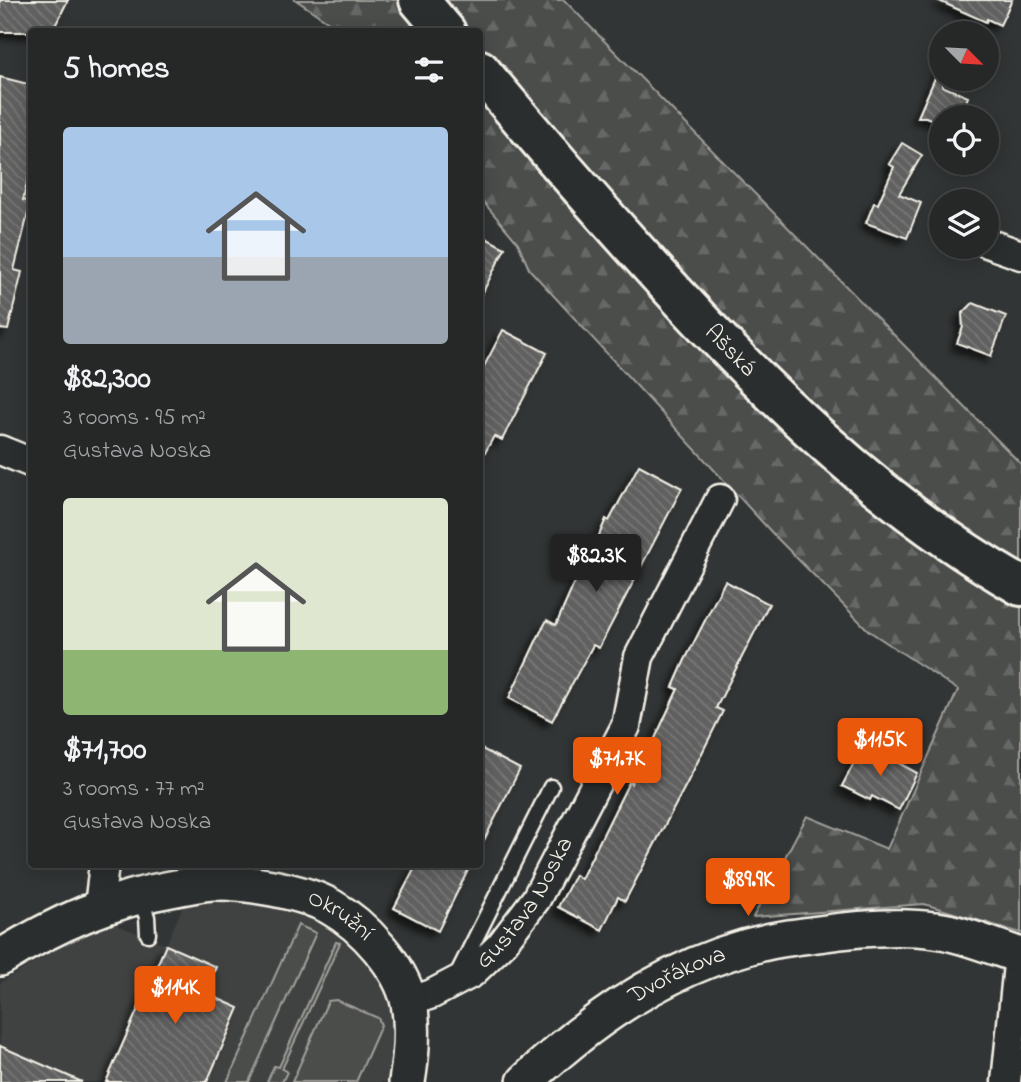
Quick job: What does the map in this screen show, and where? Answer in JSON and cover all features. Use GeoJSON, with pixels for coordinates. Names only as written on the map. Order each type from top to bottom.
{"type":"FeatureCollection","features":[{"type":"Feature","properties":{"kind":"main road"},"geometry":{"type":"LineString","coordinates":[[419,0],[443,28]]}},
{"type":"Feature","properties":{"kind":"main road","name":"Ašská"},"geometry":{"type":"LineString","coordinates":[[483,74],[555,160],[702,324],[782,404],[927,525],[993,571],[1021,586]]}},
{"type":"Feature","properties":{"kind":"street"},"geometry":{"type":"LineString","coordinates":[[999,247],[1021,255]]}},
{"type":"Feature","properties":{"kind":"street"},"geometry":{"type":"LineString","coordinates":[[0,450],[28,461]]}},
{"type":"Feature","properties":{"kind":"street","name":"Gustava Noska"},"geometry":{"type":"LineString","coordinates":[[409,1002],[432,994],[472,973],[501,945],[536,899],[626,726],[639,657],[720,499]]}},
{"type":"Feature","properties":{"kind":"street"},"geometry":{"type":"LineString","coordinates":[[99,907],[104,868]]}},
{"type":"Feature","properties":{"kind":"street","name":"Okružní"},"geometry":{"type":"LineString","coordinates":[[0,958],[55,926],[99,907],[139,895],[212,882],[285,890],[330,906],[365,932],[392,964],[409,1002],[412,1055],[407,1082]]}},
{"type":"Feature","properties":{"kind":"street","name":"Dvořákova"},"geometry":{"type":"LineString","coordinates":[[525,1082],[565,1044],[629,998],[688,968],[730,952],[771,941],[852,929],[936,930],[1020,955]]}},
{"type":"Feature","properties":{"kind":"street"},"geometry":{"type":"LineString","coordinates":[[1006,1082],[1020,955]]}},
{"type":"Feature","properties":{"kind":"lane"},"geometry":{"type":"LineString","coordinates":[[453,983],[551,787]]}},
{"type":"Feature","properties":{"kind":"lane"},"geometry":{"type":"LineString","coordinates":[[139,895],[148,934]]}},
{"type":"Feature","properties":{"kind":"shaded area"},"geometry":{"type":"Polygon","coordinates":[[[217,899],[276,905],[329,927],[358,947],[377,970],[393,1001],[401,1034],[394,1082],[0,1082],[0,983],[97,925],[112,923],[166,945],[184,904],[217,899]]]}},
{"type":"Feature","properties":{"kind":"green space"},"geometry":{"type":"Polygon","coordinates":[[[296,0],[564,0],[1021,464],[1021,933],[924,904],[753,917],[807,816],[887,849],[958,690],[869,631],[775,536],[529,269],[518,243],[483,202],[483,28],[338,28],[296,0]]]}},
{"type":"Feature","properties":{"kind":"green space"},"geometry":{"type":"Polygon","coordinates":[[[298,925],[316,933],[249,1082],[227,1082],[298,925]]]}},
{"type":"Feature","properties":{"kind":"green space"},"geometry":{"type":"Polygon","coordinates":[[[336,942],[340,943],[282,1069],[287,1072],[282,1082],[267,1082],[274,1066],[279,1067],[336,942]]]}},
{"type":"Feature","properties":{"kind":"green space"},"geometry":{"type":"Polygon","coordinates":[[[336,1000],[378,1018],[381,1025],[356,1082],[292,1082],[328,1001],[336,1000]]]}},
{"type":"Feature","properties":{"kind":"building"},"geometry":{"type":"Polygon","coordinates":[[[0,0],[68,0],[54,28],[0,32],[0,0]]]}},
{"type":"Feature","properties":{"kind":"building"},"geometry":{"type":"Polygon","coordinates":[[[937,0],[1012,0],[1000,25],[999,21],[984,21],[937,0]]]}},
{"type":"Feature","properties":{"kind":"building"},"geometry":{"type":"Polygon","coordinates":[[[0,77],[28,84],[28,179],[23,200],[28,201],[28,214],[14,270],[22,272],[8,330],[0,329],[0,77]]]}},
{"type":"Feature","properties":{"kind":"building"},"geometry":{"type":"Polygon","coordinates":[[[929,91],[954,91],[968,97],[965,105],[929,105],[929,118],[918,117],[929,91]]]}},
{"type":"Feature","properties":{"kind":"building"},"geometry":{"type":"Polygon","coordinates":[[[902,143],[922,155],[899,194],[921,203],[907,238],[866,223],[874,203],[878,204],[894,167],[889,164],[902,143]]]}},
{"type":"Feature","properties":{"kind":"building"},"geometry":{"type":"Polygon","coordinates":[[[483,237],[505,248],[483,292],[483,237]]]}},
{"type":"Feature","properties":{"kind":"building"},"geometry":{"type":"Polygon","coordinates":[[[973,303],[1006,316],[991,356],[957,343],[963,327],[962,314],[973,303]]]}},
{"type":"Feature","properties":{"kind":"building"},"geometry":{"type":"Polygon","coordinates":[[[503,330],[547,353],[502,440],[494,436],[483,456],[483,368],[503,330]]]}},
{"type":"Feature","properties":{"kind":"building"},"geometry":{"type":"Polygon","coordinates":[[[639,465],[682,488],[599,648],[593,645],[552,721],[509,698],[547,620],[556,625],[578,575],[602,551],[594,547],[606,519],[609,521],[639,465]]]}},
{"type":"Feature","properties":{"kind":"building"},"geometry":{"type":"Polygon","coordinates":[[[725,581],[769,604],[716,708],[723,711],[687,783],[625,901],[618,897],[602,930],[558,907],[575,875],[581,879],[629,782],[631,784],[642,759],[645,760],[678,689],[673,687],[684,662],[725,581]]]}},
{"type":"Feature","properties":{"kind":"building"},"geometry":{"type":"Polygon","coordinates":[[[864,744],[917,773],[899,810],[872,796],[870,800],[842,786],[864,744]]]}},
{"type":"Feature","properties":{"kind":"building"},"geometry":{"type":"Polygon","coordinates":[[[483,750],[520,769],[483,842],[483,750]]]}},
{"type":"Feature","properties":{"kind":"building"},"geometry":{"type":"Polygon","coordinates":[[[415,868],[469,868],[438,931],[394,908],[415,868]]]}},
{"type":"Feature","properties":{"kind":"building"},"geometry":{"type":"Polygon","coordinates":[[[166,945],[216,967],[205,993],[239,1008],[207,1082],[106,1082],[166,945]]]}},
{"type":"Feature","properties":{"kind":"building"},"geometry":{"type":"Polygon","coordinates":[[[0,1046],[82,1082],[0,1082],[0,1046]]]}}]}
